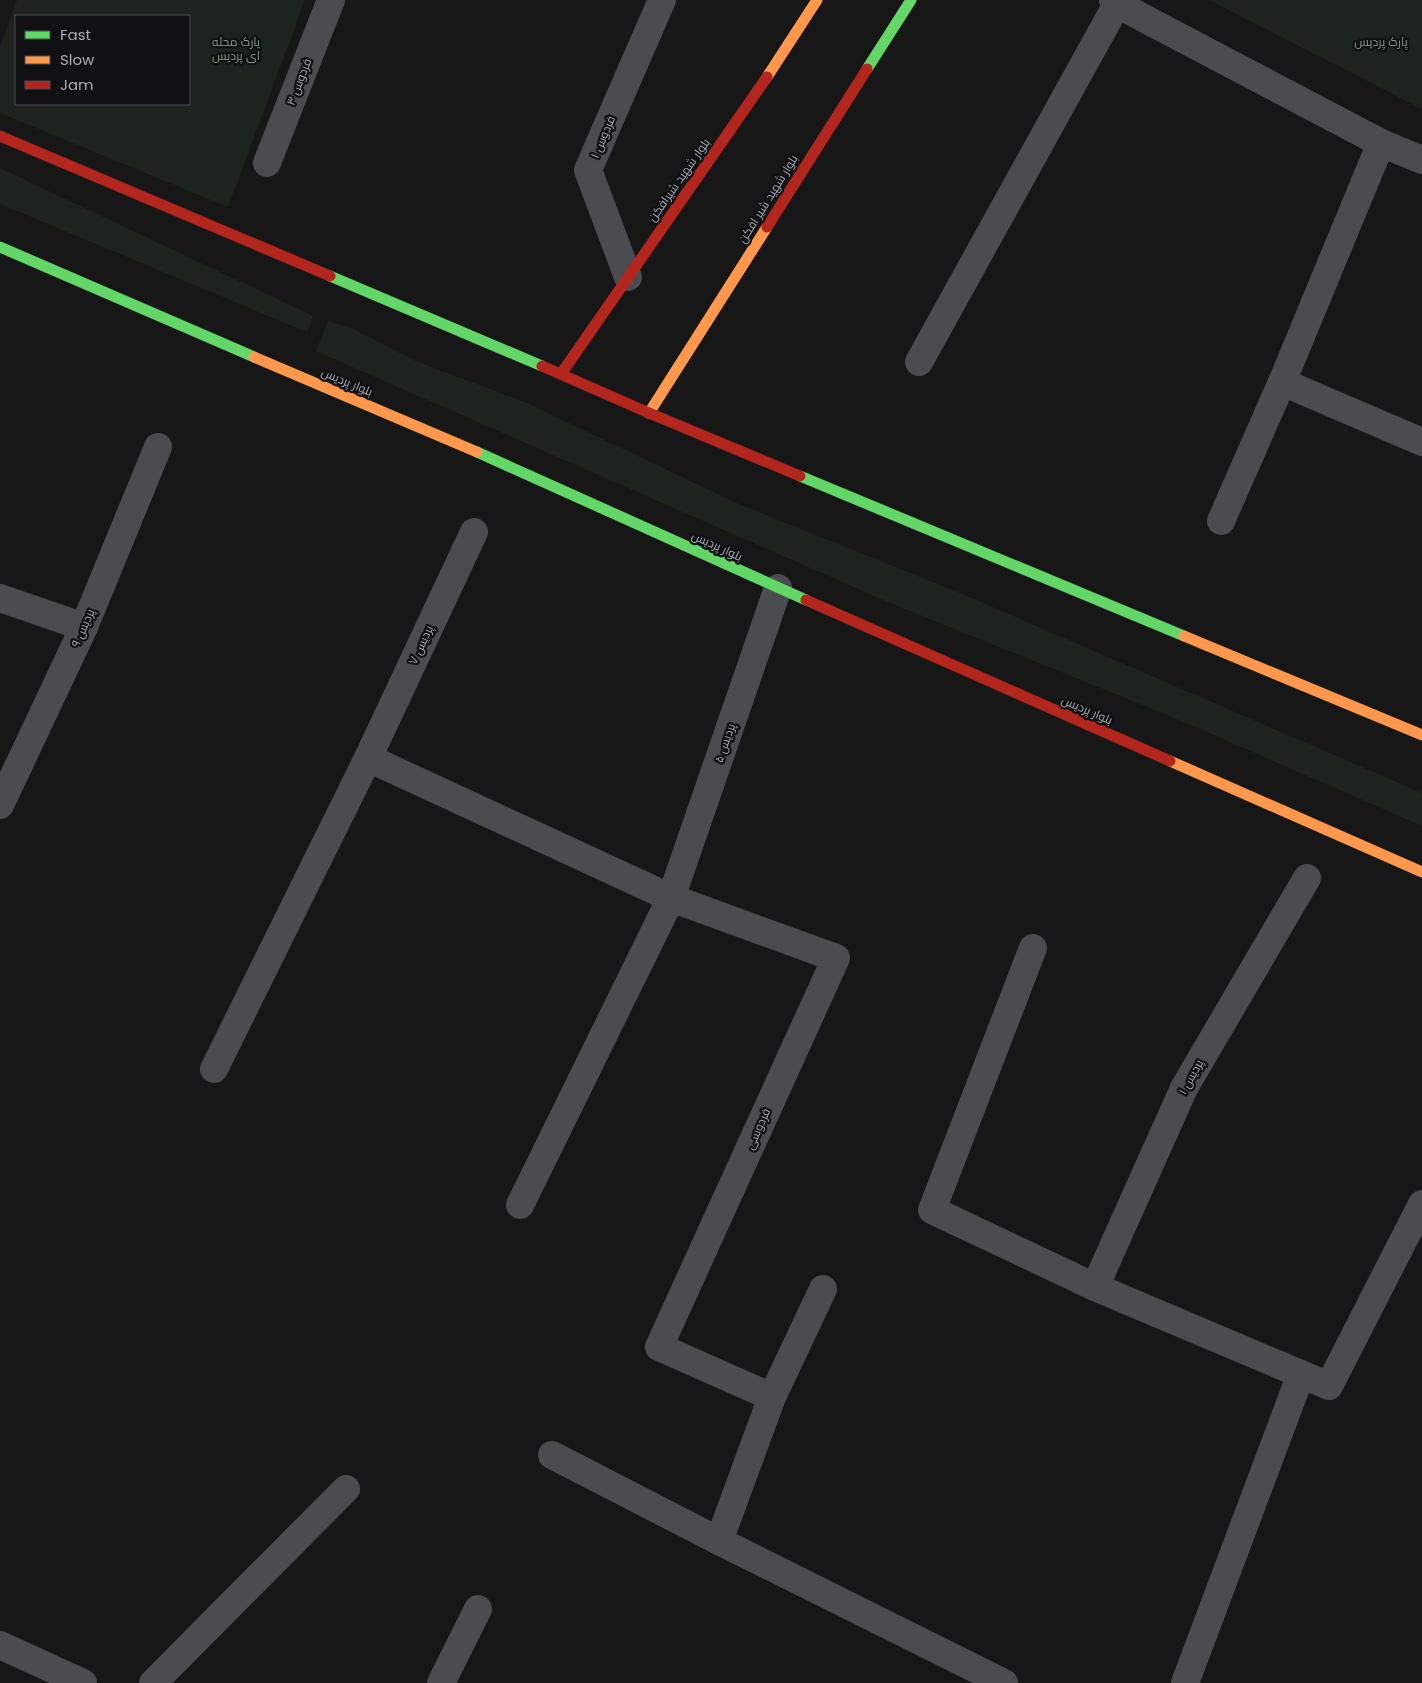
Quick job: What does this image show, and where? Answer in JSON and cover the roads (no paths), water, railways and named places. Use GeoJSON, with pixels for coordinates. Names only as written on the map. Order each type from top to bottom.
{"type":"FeatureCollection","features":[{"type":"Feature","properties":{"kind":"main road","name":"بلوار شهید شیرافکن"},"geometry":{"type":"LineString","coordinates":[[561,374],[788,47],[817,0]]}},
{"type":"Feature","properties":{"kind":"main road","name":"بلوار شهید شیر افکن"},"geometry":{"type":"LineString","coordinates":[[649,413],[911,0]]}},
{"type":"Feature","properties":{"kind":"main road"},"geometry":{"type":"LineString","coordinates":[[0,136],[649,413],[1422,735]]}},
{"type":"Feature","properties":{"kind":"main road","name":"بلوار پردیس"},"geometry":{"type":"LineString","coordinates":[[0,247],[503,463],[778,588],[1422,872]]}},
{"type":"Feature","properties":{"kind":"street","name":"فردوس ۳"},"geometry":{"type":"LineString","coordinates":[[267,163],[331,0]]}},
{"type":"Feature","properties":{"kind":"street","name":"فردوس ۱"},"geometry":{"type":"LineString","coordinates":[[628,276],[588,170],[662,0]]}},
{"type":"Feature","properties":{"kind":"street"},"geometry":{"type":"LineString","coordinates":[[919,362],[1115,2],[1381,143],[1422,160]]}},
{"type":"Feature","properties":{"kind":"street"},"geometry":{"type":"LineString","coordinates":[[1221,522],[1282,382],[1381,143]]}},
{"type":"Feature","properties":{"kind":"street"},"geometry":{"type":"LineString","coordinates":[[1282,382],[1422,442]]}},
{"type":"Feature","properties":{"kind":"street","name":"پردیس ۹"},"geometry":{"type":"LineString","coordinates":[[0,805],[84,627],[158,447]]}},
{"type":"Feature","properties":{"kind":"street","name":"پردیس ۷"},"geometry":{"type":"LineString","coordinates":[[214,1069],[368,758],[474,532]]}},
{"type":"Feature","properties":{"kind":"street","name":"پردیس ۵"},"geometry":{"type":"LineString","coordinates":[[520,1205],[671,898],[778,588]]}},
{"type":"Feature","properties":{"kind":"street"},"geometry":{"type":"LineString","coordinates":[[0,598],[84,627]]}},
{"type":"Feature","properties":{"kind":"street"},"geometry":{"type":"LineString","coordinates":[[368,758],[671,898]]}},
{"type":"Feature","properties":{"kind":"street","name":"پردیس ۱"},"geometry":{"type":"LineString","coordinates":[[1095,1287],[1184,1088],[1307,878]]}},
{"type":"Feature","properties":{"kind":"street","name":"فردوسی"},"geometry":{"type":"LineString","coordinates":[[671,898],[836,958],[659,1347],[772,1397]]}},
{"type":"Feature","properties":{"kind":"street"},"geometry":{"type":"LineString","coordinates":[[1033,948],[932,1210],[1095,1287],[1329,1386],[1422,1204]]}},
{"type":"Feature","properties":{"kind":"street"},"geometry":{"type":"LineString","coordinates":[[719,1541],[772,1397],[823,1289]]}},
{"type":"Feature","properties":{"kind":"street"},"geometry":{"type":"LineString","coordinates":[[1184,1683],[1301,1374]]}},
{"type":"Feature","properties":{"kind":"street"},"geometry":{"type":"LineString","coordinates":[[552,1455],[719,1541],[1004,1683]]}},
{"type":"Feature","properties":{"kind":"street"},"geometry":{"type":"LineString","coordinates":[[153,1683],[346,1489]]}},
{"type":"Feature","properties":{"kind":"street"},"geometry":{"type":"LineString","coordinates":[[441,1683],[478,1609]]}},
{"type":"Feature","properties":{"kind":"street"},"geometry":{"type":"LineString","coordinates":[[0,1644],[82,1683]]}},
{"type":"Feature","properties":{"kind":"park label","name":"پارک پردیس"},"geometry":{"type":"Point","coordinates":[1381,42]}},
{"type":"Feature","properties":{"kind":"park label","name":"پارک محله ای پردیس"},"geometry":{"type":"Point","coordinates":[236,49]}}]}
